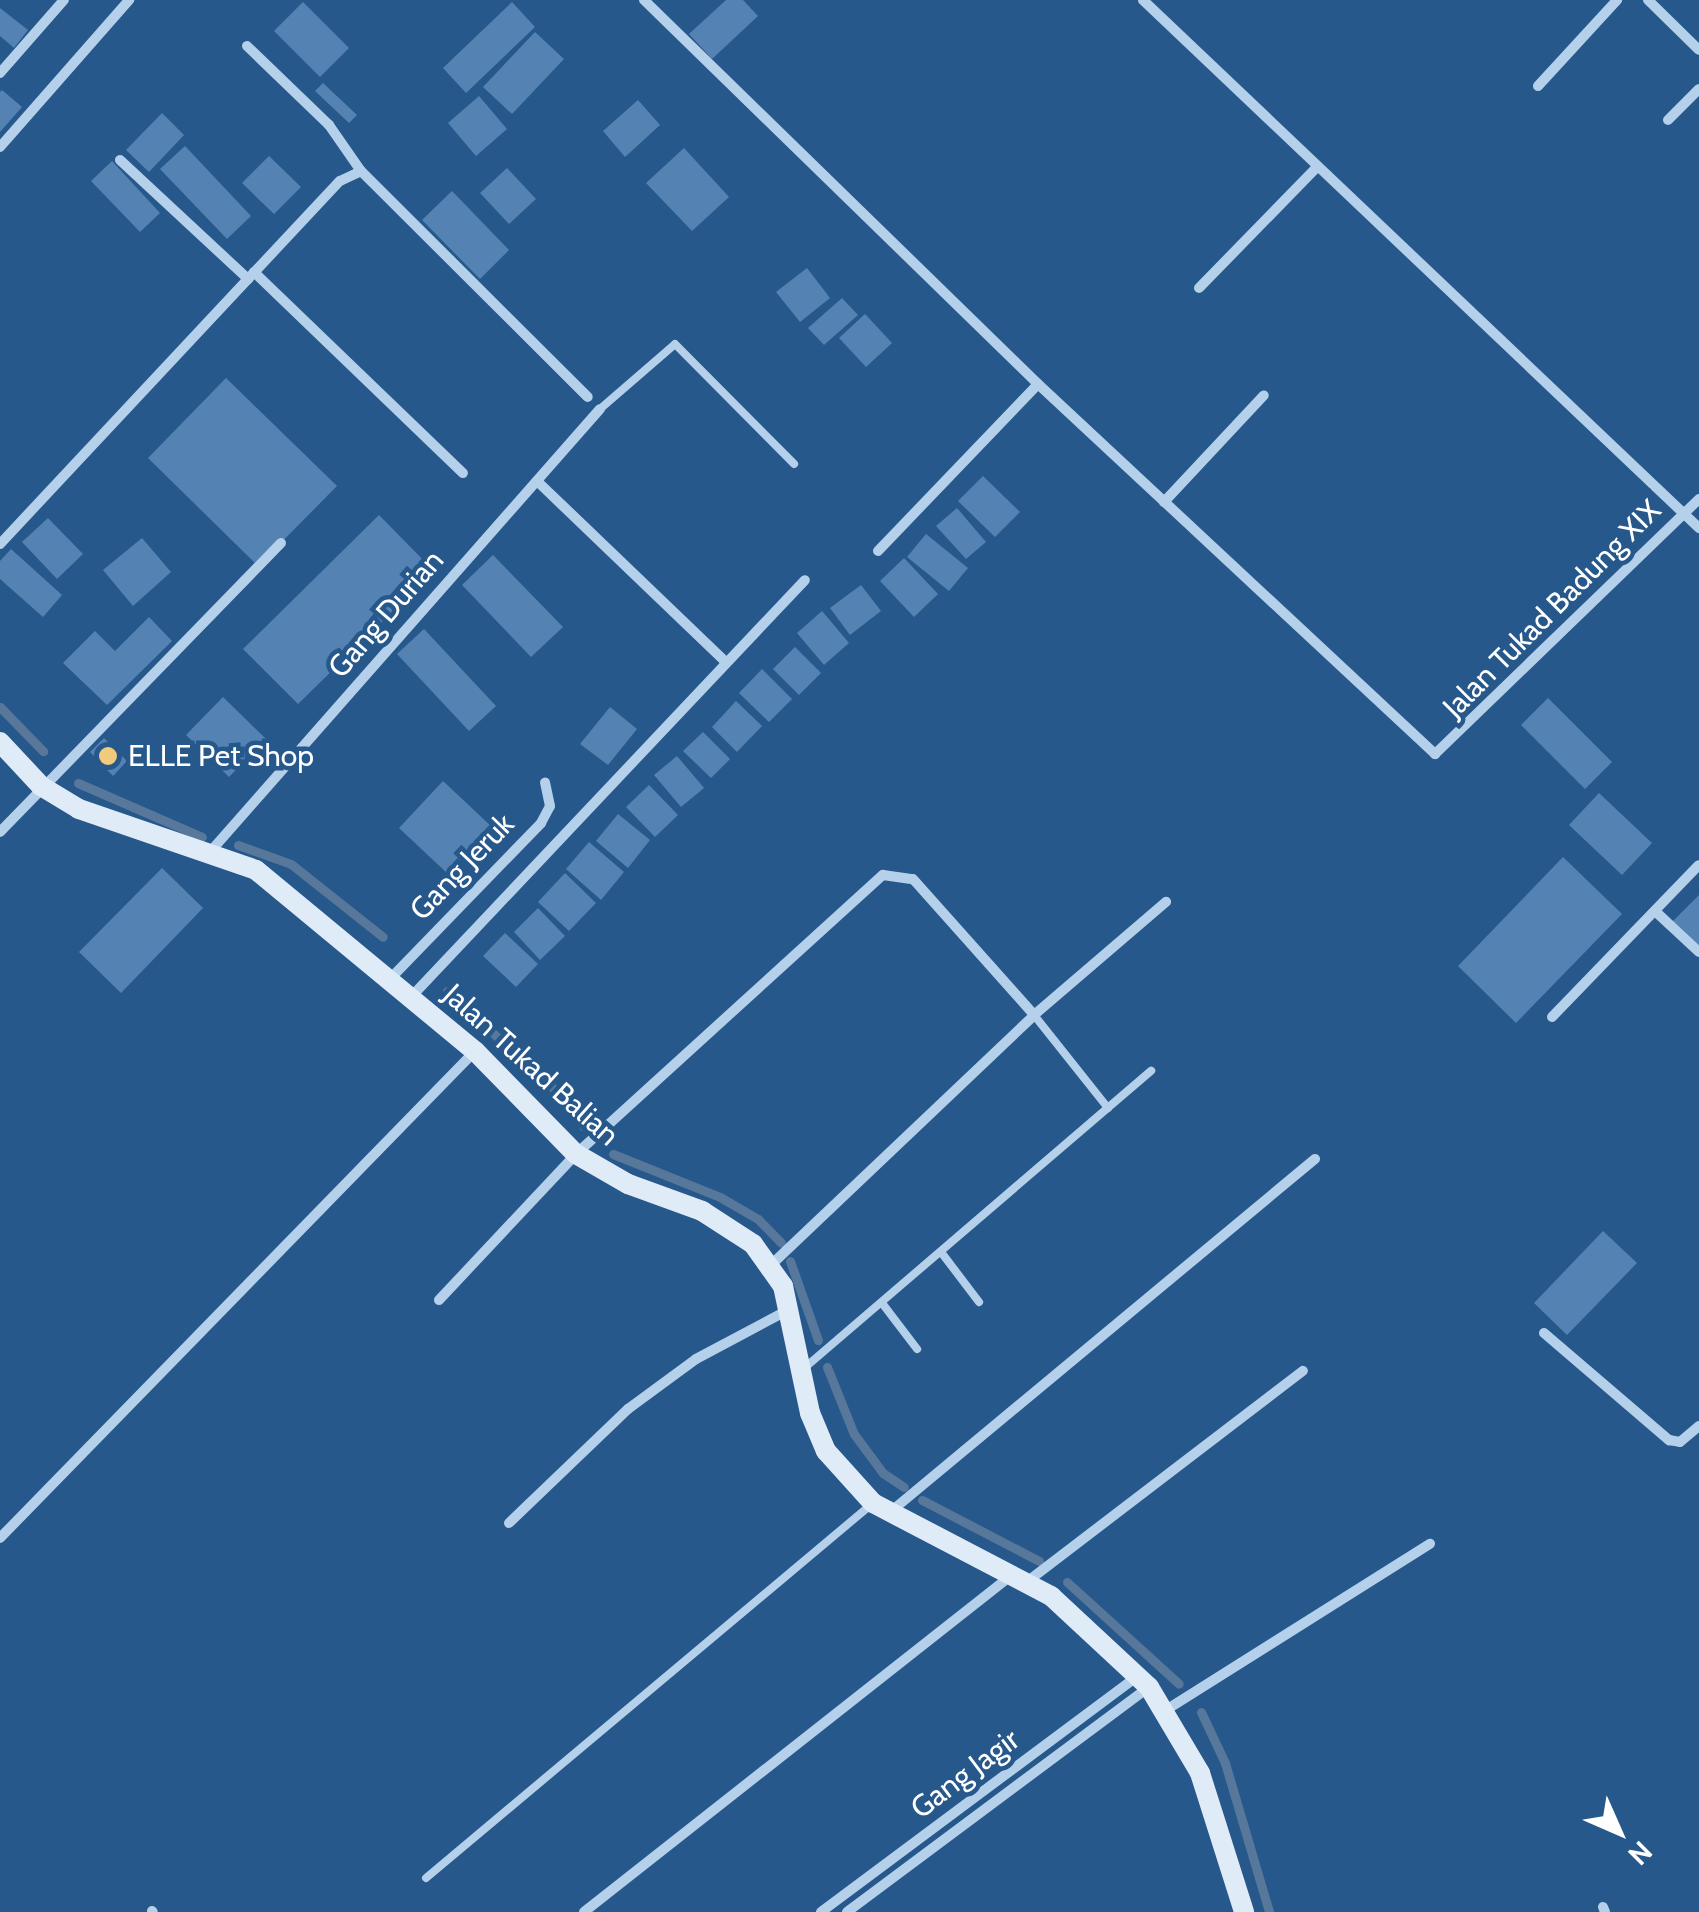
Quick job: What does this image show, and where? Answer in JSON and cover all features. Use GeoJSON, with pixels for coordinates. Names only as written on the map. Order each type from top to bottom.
{"type":"FeatureCollection","features":[{"type":"Feature","properties":{"kind":"street"},"geometry":{"type":"LineString","coordinates":[[0,73],[64,0]]}},
{"type":"Feature","properties":{"kind":"street"},"geometry":{"type":"LineString","coordinates":[[0,147],[129,0]]}},
{"type":"Feature","properties":{"kind":"street"},"geometry":{"type":"LineString","coordinates":[[644,0],[1164,502],[1264,396]]}},
{"type":"Feature","properties":{"kind":"street"},"geometry":{"type":"LineString","coordinates":[[1143,0],[1699,528]]}},
{"type":"Feature","properties":{"kind":"street"},"geometry":{"type":"LineString","coordinates":[[1538,86],[1618,0]]}},
{"type":"Feature","properties":{"kind":"street"},"geometry":{"type":"LineString","coordinates":[[1648,0],[1699,50]]}},
{"type":"Feature","properties":{"kind":"street"},"geometry":{"type":"LineString","coordinates":[[247,46],[329,125],[361,171],[588,396]]}},
{"type":"Feature","properties":{"kind":"street"},"geometry":{"type":"LineString","coordinates":[[1668,120],[1699,89]]}},
{"type":"Feature","properties":{"kind":"street"},"geometry":{"type":"LineString","coordinates":[[120,160],[251,275],[463,473]]}},
{"type":"Feature","properties":{"kind":"street"},"geometry":{"type":"LineString","coordinates":[[1198,288],[1318,166]]}},
{"type":"Feature","properties":{"kind":"street"},"geometry":{"type":"LineString","coordinates":[[0,544],[340,181],[361,171]]}},
{"type":"Feature","properties":{"kind":"street"},"geometry":{"type":"LineString","coordinates":[[878,551],[1038,384]]}},
{"type":"Feature","properties":{"kind":"street","name":"Gang Durian"},"geometry":{"type":"LineString","coordinates":[[210,852],[600,409]]}},
{"type":"Feature","properties":{"kind":"street"},"geometry":{"type":"LineString","coordinates":[[537,481],[726,662]]}},
{"type":"Feature","properties":{"kind":"street","name":"Jalan Tukad Badung XIX"},"geometry":{"type":"LineString","coordinates":[[1164,502],[1438,754],[1699,498]]}},
{"type":"Feature","properties":{"kind":"street"},"geometry":{"type":"LineString","coordinates":[[0,832],[281,543]]}},
{"type":"Feature","properties":{"kind":"street"},"geometry":{"type":"LineString","coordinates":[[412,996],[805,580]]}},
{"type":"Feature","properties":{"kind":"street","name":"Jalan Tukad Balian"},"geometry":{"type":"LineString","coordinates":[[0,742],[41,786],[79,809],[256,870],[475,1051],[576,1154],[628,1184],[702,1211],[772,1264]]}},
{"type":"Feature","properties":{"kind":"street","name":"Gang Jeruk"},"geometry":{"type":"LineString","coordinates":[[390,978],[540,823],[550,806],[546,783]]}},
{"type":"Feature","properties":{"kind":"street"},"geometry":{"type":"LineString","coordinates":[[1552,1017],[1699,865]]}},
{"type":"Feature","properties":{"kind":"street"},"geometry":{"type":"LineString","coordinates":[[440,1300],[576,1154],[822,925],[891,872],[913,879],[1034,1015]]}},
{"type":"Feature","properties":{"kind":"street"},"geometry":{"type":"LineString","coordinates":[[1166,902],[1034,1015],[772,1264],[789,1309],[826,1451],[881,1508],[1021,1577],[1144,1681],[1166,1710],[1217,1815],[1244,1912]]}},
{"type":"Feature","properties":{"kind":"street"},"geometry":{"type":"LineString","coordinates":[[1655,910],[1699,952]]}},
{"type":"Feature","properties":{"kind":"street"},"geometry":{"type":"LineString","coordinates":[[0,1538],[475,1051]]}},
{"type":"Feature","properties":{"kind":"street"},"geometry":{"type":"LineString","coordinates":[[881,1508],[1315,1159]]}},
{"type":"Feature","properties":{"kind":"street"},"geometry":{"type":"LineString","coordinates":[[509,1523],[628,1409],[696,1359],[789,1309]]}},
{"type":"Feature","properties":{"kind":"street"},"geometry":{"type":"LineString","coordinates":[[1544,1333],[1669,1440],[1680,1442],[1699,1426]]}},
{"type":"Feature","properties":{"kind":"street"},"geometry":{"type":"LineString","coordinates":[[584,1912],[1021,1577],[1303,1371]]}},
{"type":"Feature","properties":{"kind":"street"},"geometry":{"type":"LineString","coordinates":[[1166,1710],[1430,1544]]}},
{"type":"Feature","properties":{"kind":"street","name":"Gang Jagir"},"geometry":{"type":"LineString","coordinates":[[821,1912],[1144,1681]]}},
{"type":"Feature","properties":{"kind":"street","name":"Gang Jagir"},"geometry":{"type":"LineString","coordinates":[[847,1912],[1144,1681]]}},
{"type":"Feature","properties":{"kind":"lane"},"geometry":{"type":"LineString","coordinates":[[600,409],[674,344],[794,464]]}},
{"type":"Feature","properties":{"kind":"lane"},"geometry":{"type":"LineString","coordinates":[[1034,1015],[1108,1108]]}},
{"type":"Feature","properties":{"kind":"lane"},"geometry":{"type":"LineString","coordinates":[[802,1370],[1152,1071]]}},
{"type":"Feature","properties":{"kind":"lane"},"geometry":{"type":"LineString","coordinates":[[941,1252],[978,1302]]}},
{"type":"Feature","properties":{"kind":"lane"},"geometry":{"type":"LineString","coordinates":[[882,1304],[917,1350]]}},
{"type":"Feature","properties":{"kind":"lane"},"geometry":{"type":"LineString","coordinates":[[426,1878],[881,1508]]}},
{"type":"Feature","properties":{"kind":"building"},"geometry":{"type":"Polygon","coordinates":[[[726,0],[743,0],[758,16],[712,59],[689,34],[726,0]]]}},
{"type":"Feature","properties":{"kind":"building"},"geometry":{"type":"Polygon","coordinates":[[[303,2],[349,48],[320,77],[274,31],[303,2]]]}},
{"type":"Feature","properties":{"kind":"building"},"geometry":{"type":"Polygon","coordinates":[[[512,2],[535,27],[466,93],[443,68],[512,2]]]}},
{"type":"Feature","properties":{"kind":"building"},"geometry":{"type":"Polygon","coordinates":[[[0,8],[28,30],[14,48],[0,36],[0,8]]]}},
{"type":"Feature","properties":{"kind":"building"},"geometry":{"type":"Polygon","coordinates":[[[535,32],[564,59],[512,114],[483,87],[535,32]]]}},
{"type":"Feature","properties":{"kind":"building"},"geometry":{"type":"Polygon","coordinates":[[[323,83],[357,115],[349,123],[315,91],[323,83]]]}},
{"type":"Feature","properties":{"kind":"building"},"geometry":{"type":"Polygon","coordinates":[[[0,92],[22,107],[0,132],[0,92]]]}},
{"type":"Feature","properties":{"kind":"building"},"geometry":{"type":"Polygon","coordinates":[[[479,96],[507,129],[476,156],[448,123],[479,96]]]}},
{"type":"Feature","properties":{"kind":"building"},"geometry":{"type":"Polygon","coordinates":[[[638,100],[660,125],[625,157],[603,131],[638,100]]]}},
{"type":"Feature","properties":{"kind":"building"},"geometry":{"type":"Polygon","coordinates":[[[162,113],[184,135],[149,172],[126,150],[162,113]]]}},
{"type":"Feature","properties":{"kind":"building"},"geometry":{"type":"Polygon","coordinates":[[[185,146],[251,216],[227,239],[160,169],[185,146]]]}},
{"type":"Feature","properties":{"kind":"building"},"geometry":{"type":"Polygon","coordinates":[[[684,148],[729,197],[692,231],[646,183],[684,148]]]}},
{"type":"Feature","properties":{"kind":"building"},"geometry":{"type":"Polygon","coordinates":[[[269,156],[301,187],[274,214],[242,183],[269,156]]]}},
{"type":"Feature","properties":{"kind":"building"},"geometry":{"type":"Polygon","coordinates":[[[112,161],[160,213],[140,232],[91,181],[112,161]]]}},
{"type":"Feature","properties":{"kind":"building"},"geometry":{"type":"Polygon","coordinates":[[[507,168],[536,199],[509,224],[480,193],[507,168]]]}},
{"type":"Feature","properties":{"kind":"building"},"geometry":{"type":"Polygon","coordinates":[[[452,191],[509,250],[480,279],[422,220],[452,191]]]}},
{"type":"Feature","properties":{"kind":"building"},"geometry":{"type":"Polygon","coordinates":[[[807,268],[830,298],[800,322],[776,292],[807,268]]]}},
{"type":"Feature","properties":{"kind":"building"},"geometry":{"type":"Polygon","coordinates":[[[842,298],[858,315],[824,345],[808,328],[842,298]]]}},
{"type":"Feature","properties":{"kind":"building"},"geometry":{"type":"Polygon","coordinates":[[[865,314],[892,343],[866,367],[839,338],[865,314]]]}},
{"type":"Feature","properties":{"kind":"building"},"geometry":{"type":"Polygon","coordinates":[[[226,378],[337,486],[258,566],[148,458],[226,378]]]}},
{"type":"Feature","properties":{"kind":"building"},"geometry":{"type":"Polygon","coordinates":[[[983,476],[1020,512],[995,537],[958,501],[983,476]]]}},
{"type":"Feature","properties":{"kind":"building"},"geometry":{"type":"Polygon","coordinates":[[[957,508],[986,542],[966,559],[936,526],[957,508]]]}},
{"type":"Feature","properties":{"kind":"building"},"geometry":{"type":"Polygon","coordinates":[[[379,515],[434,571],[298,704],[243,649],[379,515]]]}},
{"type":"Feature","properties":{"kind":"building"},"geometry":{"type":"Polygon","coordinates":[[[48,518],[83,554],[57,579],[22,542],[48,518]]]}},
{"type":"Feature","properties":{"kind":"building"},"geometry":{"type":"Polygon","coordinates":[[[926,534],[968,568],[949,591],[907,557],[926,534]]]}},
{"type":"Feature","properties":{"kind":"building"},"geometry":{"type":"Polygon","coordinates":[[[142,538],[171,572],[133,606],[103,570],[142,538]]]}},
{"type":"Feature","properties":{"kind":"building"},"geometry":{"type":"Polygon","coordinates":[[[11,549],[62,595],[43,617],[0,579],[0,561],[11,549]]]}},
{"type":"Feature","properties":{"kind":"building"},"geometry":{"type":"Polygon","coordinates":[[[493,555],[563,627],[531,657],[462,585],[493,555]]]}},
{"type":"Feature","properties":{"kind":"building"},"geometry":{"type":"Polygon","coordinates":[[[904,558],[938,594],[914,617],[880,581],[904,558]]]}},
{"type":"Feature","properties":{"kind":"building"},"geometry":{"type":"Polygon","coordinates":[[[861,585],[881,611],[850,635],[830,608],[861,585]]]}},
{"type":"Feature","properties":{"kind":"building"},"geometry":{"type":"Polygon","coordinates":[[[822,611],[849,643],[824,665],[797,633],[822,611]]]}},
{"type":"Feature","properties":{"kind":"building"},"geometry":{"type":"Polygon","coordinates":[[[149,617],[172,641],[107,705],[63,663],[95,631],[115,651],[149,617]]]}},
{"type":"Feature","properties":{"kind":"building"},"geometry":{"type":"Polygon","coordinates":[[[424,629],[496,706],[469,731],[397,654],[424,629]]]}},
{"type":"Feature","properties":{"kind":"building"},"geometry":{"type":"Polygon","coordinates":[[[795,647],[821,673],[799,695],[773,669],[795,647]]]}},
{"type":"Feature","properties":{"kind":"building"},"geometry":{"type":"Polygon","coordinates":[[[762,669],[792,699],[769,722],[739,693],[762,669]]]}},
{"type":"Feature","properties":{"kind":"building"},"geometry":{"type":"Polygon","coordinates":[[[223,697],[266,739],[229,777],[186,735],[223,697]]]}},
{"type":"Feature","properties":{"kind":"building"},"geometry":{"type":"Polygon","coordinates":[[[1548,698],[1612,762],[1585,789],[1521,725],[1548,698]]]}},
{"type":"Feature","properties":{"kind":"building"},"geometry":{"type":"Polygon","coordinates":[[[736,701],[762,726],[737,752],[712,727],[736,701]]]}},
{"type":"Feature","properties":{"kind":"building"},"geometry":{"type":"Polygon","coordinates":[[[610,707],[637,729],[608,765],[580,744],[610,707]]]}},
{"type":"Feature","properties":{"kind":"building"},"geometry":{"type":"Polygon","coordinates":[[[703,732],[730,759],[711,778],[683,751],[703,732]]]}},
{"type":"Feature","properties":{"kind":"building","name":"ELLE Pet Shop"},"geometry":{"type":"Polygon","coordinates":[[[104,738],[127,761],[113,776],[90,752],[104,738]]]}},
{"type":"Feature","properties":{"kind":"building"},"geometry":{"type":"Polygon","coordinates":[[[677,756],[704,788],[681,807],[654,775],[677,756]]]}},
{"type":"Feature","properties":{"kind":"building"},"geometry":{"type":"Polygon","coordinates":[[[443,781],[492,827],[448,874],[399,828],[443,781]]]}},
{"type":"Feature","properties":{"kind":"building"},"geometry":{"type":"Polygon","coordinates":[[[649,785],[678,815],[655,837],[626,807],[649,785]]]}},
{"type":"Feature","properties":{"kind":"building"},"geometry":{"type":"Polygon","coordinates":[[[1599,793],[1652,843],[1622,875],[1569,825],[1599,793]]]}},
{"type":"Feature","properties":{"kind":"building"},"geometry":{"type":"Polygon","coordinates":[[[618,814],[650,840],[628,868],[596,841],[618,814]]]}},
{"type":"Feature","properties":{"kind":"building"},"geometry":{"type":"Polygon","coordinates":[[[589,842],[624,872],[601,900],[566,869],[589,842]]]}},
{"type":"Feature","properties":{"kind":"building"},"geometry":{"type":"Polygon","coordinates":[[[1563,857],[1622,914],[1516,1023],[1458,966],[1563,857]]]}},
{"type":"Feature","properties":{"kind":"building"},"geometry":{"type":"Polygon","coordinates":[[[162,868],[203,908],[121,993],[79,952],[162,868]]]}},
{"type":"Feature","properties":{"kind":"building"},"geometry":{"type":"Polygon","coordinates":[[[565,873],[596,903],[569,931],[538,902],[565,873]]]}},
{"type":"Feature","properties":{"kind":"building"},"geometry":{"type":"Polygon","coordinates":[[[1699,895],[1699,946],[1673,921],[1699,895]]]}},
{"type":"Feature","properties":{"kind":"building"},"geometry":{"type":"Polygon","coordinates":[[[538,908],[565,936],[540,960],[514,932],[538,908]]]}},
{"type":"Feature","properties":{"kind":"building"},"geometry":{"type":"Polygon","coordinates":[[[505,933],[538,964],[516,987],[483,956],[505,933]]]}},
{"type":"Feature","properties":{"kind":"building"},"geometry":{"type":"Polygon","coordinates":[[[1603,1231],[1637,1263],[1567,1335],[1534,1303],[1603,1231]]]}},
{"type":"Feature","properties":{"kind":"waterway"},"geometry":{"type":"LineString","coordinates":[[0,707],[43,751]]}},
{"type":"Feature","properties":{"kind":"waterway"},"geometry":{"type":"LineString","coordinates":[[78,783],[202,837]]}},
{"type":"Feature","properties":{"kind":"waterway"},"geometry":{"type":"LineString","coordinates":[[238,845],[291,864],[383,937]]}},
{"type":"Feature","properties":{"kind":"waterway"},"geometry":{"type":"LineString","coordinates":[[447,991],[555,1090],[583,1126]]}},
{"type":"Feature","properties":{"kind":"waterway"},"geometry":{"type":"LineString","coordinates":[[613,1154],[720,1197],[758,1219],[781,1243]]}},
{"type":"Feature","properties":{"kind":"waterway"},"geometry":{"type":"LineString","coordinates":[[790,1261],[818,1340]]}},
{"type":"Feature","properties":{"kind":"waterway"},"geometry":{"type":"LineString","coordinates":[[827,1367],[854,1434],[883,1473],[904,1487]]}},
{"type":"Feature","properties":{"kind":"waterway"},"geometry":{"type":"LineString","coordinates":[[922,1500],[1039,1561]]}},
{"type":"Feature","properties":{"kind":"waterway"},"geometry":{"type":"LineString","coordinates":[[1067,1582],[1179,1684]]}},
{"type":"Feature","properties":{"kind":"waterway"},"geometry":{"type":"LineString","coordinates":[[1201,1712],[1225,1763],[1269,1912]]}},
{"type":"Feature","properties":{"kind":"place","name":"ELLE Pet Shop"},"geometry":{"type":"Point","coordinates":[108,756]}}]}
